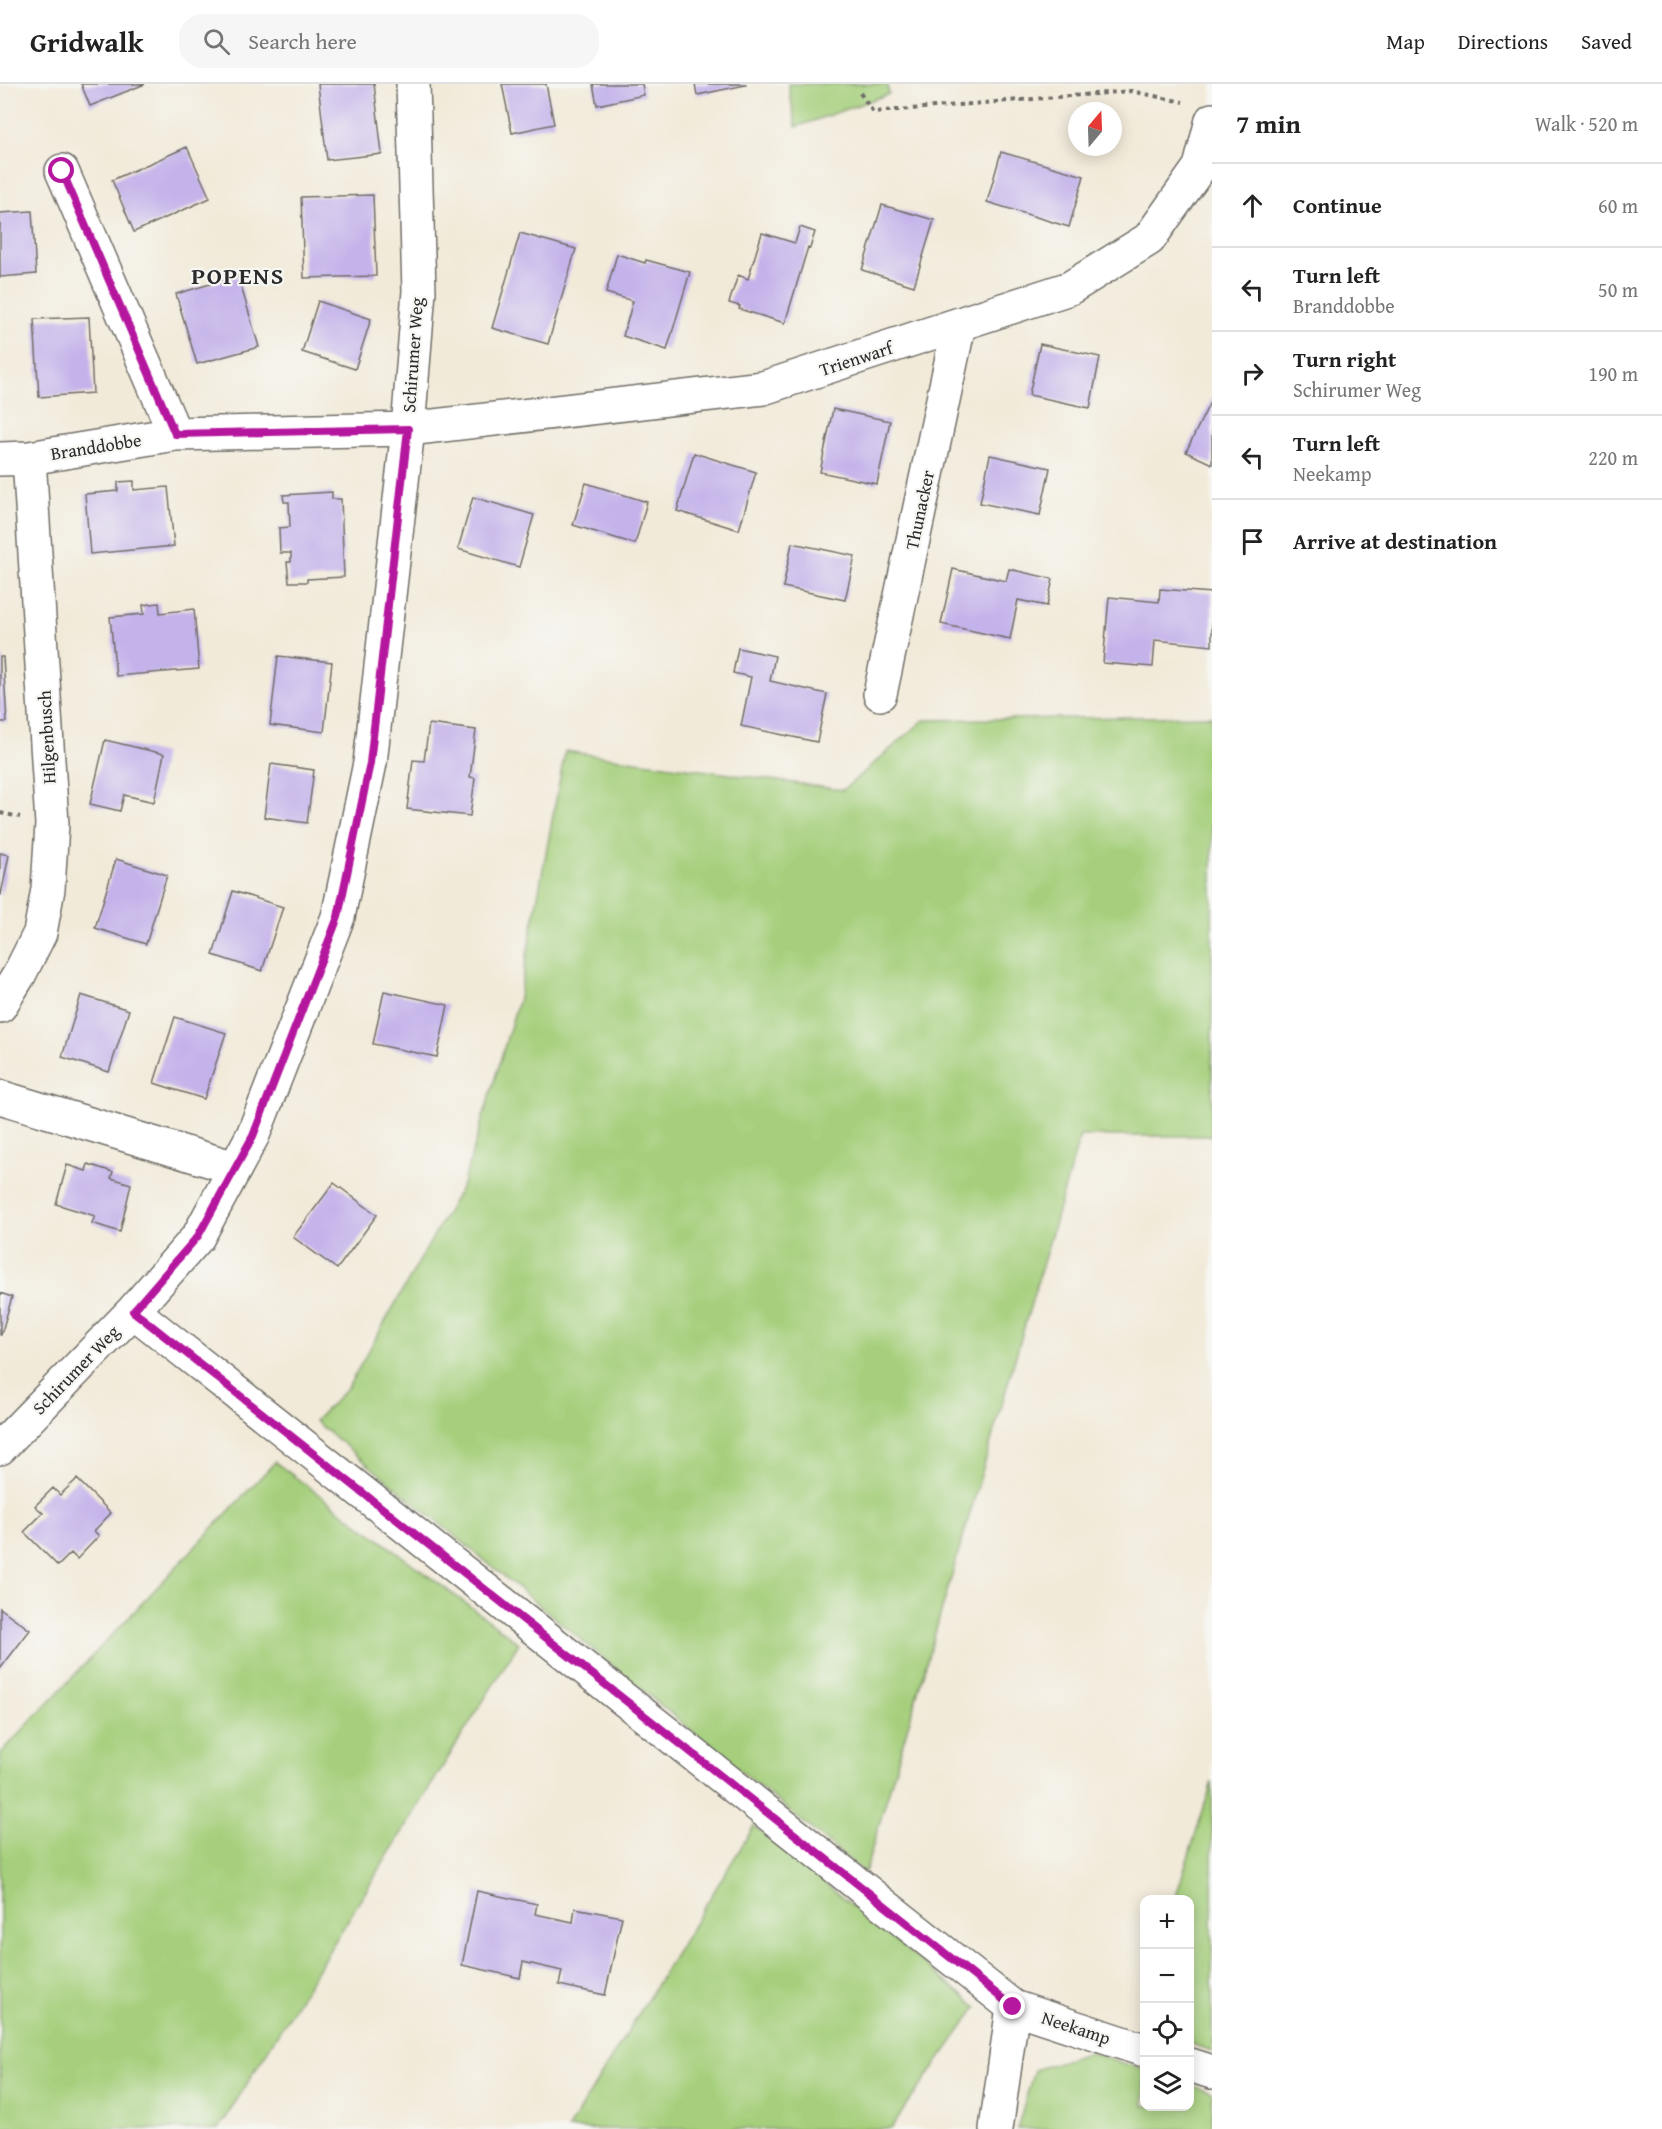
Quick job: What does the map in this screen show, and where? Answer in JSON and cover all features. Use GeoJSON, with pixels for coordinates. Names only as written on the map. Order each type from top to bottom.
{"type":"FeatureCollection","features":[{"type":"Feature","properties":{"kind":"street","name":"Schirumer Weg"},"geometry":{"type":"LineString","coordinates":[[0,1448],[133,1311],[198,1236],[253,1136],[338,917],[370,763],[408,429],[418,291],[413,84]]}},
{"type":"Feature","properties":{"kind":"street","name":"Trienwarf"},"geometry":{"type":"LineString","coordinates":[[408,429],[763,388],[1071,288],[1149,239],[1200,167],[1202,113]]}},
{"type":"Feature","properties":{"kind":"street"},"geometry":{"type":"LineString","coordinates":[[62,171],[175,434]]}},
{"type":"Feature","properties":{"kind":"street","name":"Thunacker"},"geometry":{"type":"LineString","coordinates":[[880,694],[959,326]]}},
{"type":"Feature","properties":{"kind":"street","name":"Branddobbe"},"geometry":{"type":"LineString","coordinates":[[15,458],[175,434],[408,429]]}},
{"type":"Feature","properties":{"kind":"street","name":"Hilgenbusch"},"geometry":{"type":"LineString","coordinates":[[0,1006],[40,933],[48,889],[52,824],[15,458]]}},
{"type":"Feature","properties":{"kind":"street"},"geometry":{"type":"LineString","coordinates":[[0,1097],[235,1168]]}},
{"type":"Feature","properties":{"kind":"street","name":"Neekamp"},"geometry":{"type":"LineString","coordinates":[[133,1311],[1013,2007],[1140,2049]]}},
{"type":"Feature","properties":{"kind":"street"},"geometry":{"type":"LineString","coordinates":[[996,2129],[1013,2007]]}},
{"type":"Feature","properties":{"kind":"street"},"geometry":{"type":"LineString","coordinates":[[1194,2066],[1212,2072]]}},
{"type":"Feature","properties":{"kind":"path"},"geometry":{"type":"LineString","coordinates":[[860,93],[873,112],[1131,91],[1171,98],[1202,113]]}},
{"type":"Feature","properties":{"kind":"green space"},"geometry":{"type":"Polygon","coordinates":[[[788,84],[887,84],[889,94],[796,127],[788,84]]]}},
{"type":"Feature","properties":{"kind":"green space"},"geometry":{"type":"Polygon","coordinates":[[[1212,716],[1212,1136],[1080,1136],[865,1873],[315,1421],[348,1387],[463,1184],[519,998],[565,751],[843,790],[924,720],[1212,716]]]}},
{"type":"Feature","properties":{"kind":"green space"},"geometry":{"type":"Polygon","coordinates":[[[275,1462],[519,1643],[219,2129],[0,2129],[0,1754],[275,1462]]]}},
{"type":"Feature","properties":{"kind":"green space"},"geometry":{"type":"Polygon","coordinates":[[[1212,1782],[1212,2051],[1194,2045],[1194,1895],[1176,1895],[1212,1782]]]}},
{"type":"Feature","properties":{"kind":"green space"},"geometry":{"type":"Polygon","coordinates":[[[754,1826],[977,2007],[890,2129],[568,2129],[754,1826]]]}},
{"type":"Feature","properties":{"kind":"green space"},"geometry":{"type":"Polygon","coordinates":[[[1090,2052],[1140,2069],[1140,2111],[1194,2111],[1194,2086],[1212,2093],[1212,2129],[1017,2129],[1034,2070],[1090,2052]]]}},
{"type":"Feature","properties":{"kind":"building"},"geometry":{"type":"Polygon","coordinates":[[[81,84],[145,84],[90,106],[81,84]]]}},
{"type":"Feature","properties":{"kind":"building"},"geometry":{"type":"Polygon","coordinates":[[[318,84],[374,84],[382,154],[327,160],[318,84]]]}},
{"type":"Feature","properties":{"kind":"building"},"geometry":{"type":"Polygon","coordinates":[[[502,84],[546,84],[554,124],[512,133],[502,84]]]}},
{"type":"Feature","properties":{"kind":"building"},"geometry":{"type":"Polygon","coordinates":[[[593,84],[642,84],[644,95],[597,105],[593,84]]]}},
{"type":"Feature","properties":{"kind":"building"},"geometry":{"type":"Polygon","coordinates":[[[695,84],[746,84],[746,85],[697,95],[695,84]]]}},
{"type":"Feature","properties":{"kind":"building"},"geometry":{"type":"Polygon","coordinates":[[[187,147],[210,198],[134,232],[112,180],[187,147]]]}},
{"type":"Feature","properties":{"kind":"building"},"geometry":{"type":"Polygon","coordinates":[[[1001,152],[1084,176],[1069,227],[987,202],[1001,152]]]}},
{"type":"Feature","properties":{"kind":"building"},"geometry":{"type":"Polygon","coordinates":[[[373,195],[376,276],[304,278],[301,197],[373,195]]]}},
{"type":"Feature","properties":{"kind":"building"},"geometry":{"type":"Polygon","coordinates":[[[882,205],[934,220],[914,286],[862,270],[882,205]]]}},
{"type":"Feature","properties":{"kind":"building"},"geometry":{"type":"Polygon","coordinates":[[[32,211],[36,274],[0,277],[0,213],[32,211]]]}},
{"type":"Feature","properties":{"kind":"building"},"geometry":{"type":"Polygon","coordinates":[[[800,227],[815,232],[810,248],[808,247],[785,323],[739,309],[740,306],[729,303],[738,275],[748,279],[762,233],[795,243],[800,227]]]}},
{"type":"Feature","properties":{"kind":"building"},"geometry":{"type":"Polygon","coordinates":[[[520,233],[576,249],[548,344],[492,328],[520,233]]]}},
{"type":"Feature","properties":{"kind":"building"},"geometry":{"type":"Polygon","coordinates":[[[617,254],[645,263],[646,260],[690,272],[667,350],[623,336],[633,301],[606,293],[617,254]]]}},
{"type":"Feature","properties":{"kind":"building"},"geometry":{"type":"Polygon","coordinates":[[[238,276],[259,347],[197,364],[176,294],[238,276]]]}},
{"type":"Feature","properties":{"kind":"building"},"geometry":{"type":"Polygon","coordinates":[[[318,301],[371,319],[355,369],[302,352],[318,301]]]}},
{"type":"Feature","properties":{"kind":"building"},"geometry":{"type":"Polygon","coordinates":[[[89,317],[93,393],[39,397],[34,319],[89,317]]]}},
{"type":"Feature","properties":{"kind":"building"},"geometry":{"type":"Polygon","coordinates":[[[1040,344],[1100,357],[1090,408],[1029,395],[1040,344]]]}},
{"type":"Feature","properties":{"kind":"building"},"geometry":{"type":"Polygon","coordinates":[[[1212,398],[1212,464],[1186,452],[1212,398]]]}},
{"type":"Feature","properties":{"kind":"building"},"geometry":{"type":"Polygon","coordinates":[[[833,409],[890,421],[877,484],[820,472],[833,409]]]}},
{"type":"Feature","properties":{"kind":"building"},"geometry":{"type":"Polygon","coordinates":[[[694,453],[756,472],[739,530],[677,511],[694,453]]]}},
{"type":"Feature","properties":{"kind":"building"},"geometry":{"type":"Polygon","coordinates":[[[990,455],[1050,468],[1040,515],[980,503],[990,455]]]}},
{"type":"Feature","properties":{"kind":"building"},"geometry":{"type":"Polygon","coordinates":[[[134,481],[134,490],[168,487],[174,546],[90,554],[85,494],[118,491],[118,482],[134,481]]]}},
{"type":"Feature","properties":{"kind":"building"},"geometry":{"type":"Polygon","coordinates":[[[586,483],[647,502],[635,544],[573,525],[586,483]]]}},
{"type":"Feature","properties":{"kind":"building"},"geometry":{"type":"Polygon","coordinates":[[[332,492],[332,499],[341,499],[344,577],[289,582],[287,562],[291,562],[291,553],[280,553],[279,528],[290,527],[289,502],[284,502],[283,495],[332,492]]]}},
{"type":"Feature","properties":{"kind":"building"},"geometry":{"type":"Polygon","coordinates":[[[473,497],[534,515],[519,567],[458,549],[473,497]]]}},
{"type":"Feature","properties":{"kind":"building"},"geometry":{"type":"Polygon","coordinates":[[[792,543],[855,556],[845,600],[783,587],[792,543]]]}},
{"type":"Feature","properties":{"kind":"building"},"geometry":{"type":"Polygon","coordinates":[[[953,569],[1006,581],[1009,569],[1053,579],[1047,606],[1018,600],[1010,639],[941,624],[953,569]]]}},
{"type":"Feature","properties":{"kind":"building"},"geometry":{"type":"Polygon","coordinates":[[[1160,589],[1212,593],[1212,646],[1155,640],[1153,667],[1103,663],[1109,597],[1159,602],[1160,589]]]}},
{"type":"Feature","properties":{"kind":"building"},"geometry":{"type":"Polygon","coordinates":[[[159,603],[160,613],[194,609],[199,669],[116,676],[110,617],[144,614],[143,605],[159,603]]]}},
{"type":"Feature","properties":{"kind":"building"},"geometry":{"type":"Polygon","coordinates":[[[738,648],[775,656],[770,681],[827,694],[817,742],[741,726],[751,677],[733,673],[738,648]]]}},
{"type":"Feature","properties":{"kind":"building"},"geometry":{"type":"Polygon","coordinates":[[[278,656],[332,662],[324,732],[270,725],[278,656]]]}},
{"type":"Feature","properties":{"kind":"building"},"geometry":{"type":"Polygon","coordinates":[[[0,657],[3,657],[7,722],[0,722],[0,657]]]}},
{"type":"Feature","properties":{"kind":"building"},"geometry":{"type":"Polygon","coordinates":[[[429,724],[476,730],[470,777],[475,778],[470,816],[407,809],[413,760],[424,761],[429,724]]]}},
{"type":"Feature","properties":{"kind":"building"},"geometry":{"type":"Polygon","coordinates":[[[105,740],[164,754],[154,802],[124,795],[120,811],[90,804],[105,740]]]}},
{"type":"Feature","properties":{"kind":"building"},"geometry":{"type":"Polygon","coordinates":[[[271,764],[314,770],[307,823],[264,817],[271,764]]]}},
{"type":"Feature","properties":{"kind":"building"},"geometry":{"type":"Polygon","coordinates":[[[0,853],[9,855],[1,895],[0,895],[0,853]]]}},
{"type":"Feature","properties":{"kind":"building"},"geometry":{"type":"Polygon","coordinates":[[[116,859],[167,875],[146,944],[95,928],[116,859]]]}},
{"type":"Feature","properties":{"kind":"building"},"geometry":{"type":"Polygon","coordinates":[[[233,891],[283,907],[262,971],[213,955],[233,891]]]}},
{"type":"Feature","properties":{"kind":"building"},"geometry":{"type":"Polygon","coordinates":[[[384,991],[448,1005],[437,1057],[373,1044],[384,991]]]}},
{"type":"Feature","properties":{"kind":"building"},"geometry":{"type":"Polygon","coordinates":[[[81,995],[129,1010],[109,1072],[62,1057],[81,995]]]}},
{"type":"Feature","properties":{"kind":"building"},"geometry":{"type":"Polygon","coordinates":[[[175,1017],[226,1033],[204,1099],[154,1083],[175,1017]]]}},
{"type":"Feature","properties":{"kind":"building"},"geometry":{"type":"Polygon","coordinates":[[[88,1164],[113,1172],[111,1178],[131,1184],[120,1232],[92,1223],[95,1216],[56,1204],[67,1165],[86,1171],[88,1164]]]}},
{"type":"Feature","properties":{"kind":"building"},"geometry":{"type":"Polygon","coordinates":[[[334,1183],[377,1215],[337,1269],[293,1237],[334,1183]]]}},
{"type":"Feature","properties":{"kind":"building"},"geometry":{"type":"Polygon","coordinates":[[[0,1293],[12,1297],[1,1335],[0,1335],[0,1293]]]}},
{"type":"Feature","properties":{"kind":"building"},"geometry":{"type":"Polygon","coordinates":[[[77,1479],[111,1513],[94,1531],[99,1536],[77,1559],[71,1553],[58,1566],[24,1532],[43,1513],[35,1506],[53,1488],[60,1495],[77,1479]]]}},
{"type":"Feature","properties":{"kind":"building"},"geometry":{"type":"Polygon","coordinates":[[[0,1608],[30,1630],[0,1669],[0,1608]]]}},
{"type":"Feature","properties":{"kind":"building"},"geometry":{"type":"Polygon","coordinates":[[[477,1891],[537,1904],[535,1914],[573,1922],[575,1908],[622,1917],[605,1995],[559,1985],[562,1971],[523,1962],[520,1978],[462,1965],[477,1891]]]}},
{"type":"Feature","properties":{"kind":"district","name":"POPENS"},"geometry":{"type":"Point","coordinates":[238,276]}},
{"type":"Feature","properties":{"kind":"route"},"geometry":{"type":"LineString","coordinates":[[62,171],[175,434],[408,429],[370,763],[338,917],[253,1136],[198,1236],[133,1311],[1013,2007]]}}]}
